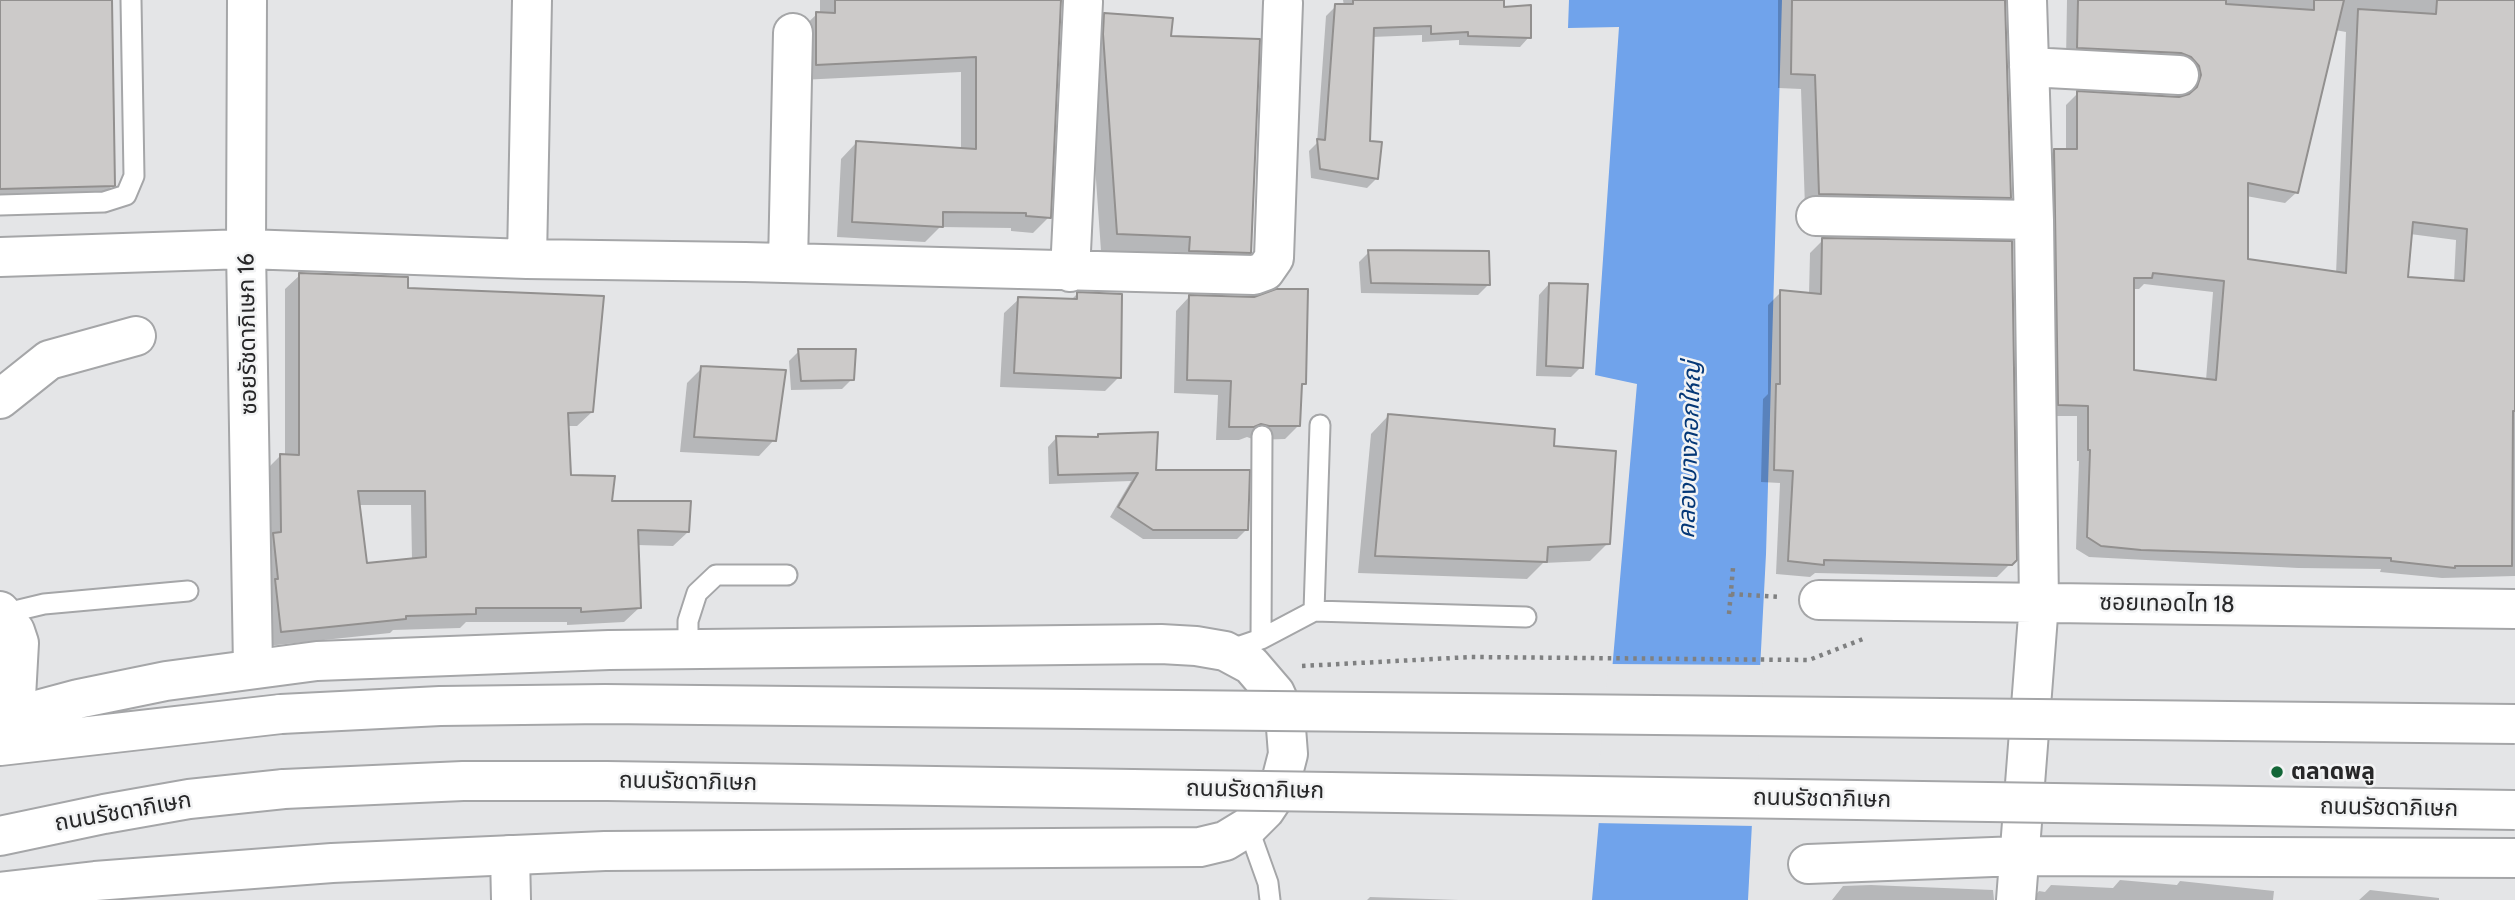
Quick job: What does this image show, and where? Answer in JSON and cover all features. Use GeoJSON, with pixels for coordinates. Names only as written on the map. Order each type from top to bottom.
{"type":"FeatureCollection","features":[{"type":"Feature","properties":{"kind":"main road","name":"ซอยรัชดาภิเษก 16"},"geometry":{"type":"LineString","coordinates":[[247,0],[246,249],[253,668]]}},
{"type":"Feature","properties":{"kind":"main road"},"geometry":{"type":"LineString","coordinates":[[527,260],[532,0]]}},
{"type":"Feature","properties":{"kind":"main road"},"geometry":{"type":"LineString","coordinates":[[2016,900],[2039,603],[2034,220],[2027,0]]}},
{"type":"Feature","properties":{"kind":"main road"},"geometry":{"type":"LineString","coordinates":[[1070,272],[1083,2]]}},
{"type":"Feature","properties":{"kind":"main road"},"geometry":{"type":"LineString","coordinates":[[0,257],[246,249],[527,260],[788,263],[1254,275],[1265,271],[1274,258],[1283,3]]}},
{"type":"Feature","properties":{"kind":"main road"},"geometry":{"type":"LineString","coordinates":[[788,263],[793,33]]}},
{"type":"Feature","properties":{"kind":"main road"},"geometry":{"type":"LineString","coordinates":[[2029,67],[2179,75]]}},
{"type":"Feature","properties":{"kind":"main road"},"geometry":{"type":"LineString","coordinates":[[1816,216],[2034,220]]}},
{"type":"Feature","properties":{"kind":"main road"},"geometry":{"type":"LineString","coordinates":[[0,399],[49,360],[136,336]]}},
{"type":"Feature","properties":{"kind":"main road","name":"ซอยเทอดไท 18"},"geometry":{"type":"LineString","coordinates":[[1819,600],[2515,609]]}},
{"type":"Feature","properties":{"kind":"main road"},"geometry":{"type":"LineString","coordinates":[[1,612],[15,631],[19,643],[5,727]]}},
{"type":"Feature","properties":{"kind":"main road"},"geometry":{"type":"LineString","coordinates":[[0,892],[95,881],[318,864],[605,851],[1200,847],[1225,841],[1248,827],[1265,810],[1279,789],[1288,754],[1285,715],[1275,693],[1247,653],[1161,644],[608,650],[331,661],[253,668],[153,683],[78,699],[5,727]]}},
{"type":"Feature","properties":{"kind":"main road"},"geometry":{"type":"LineString","coordinates":[[5,727],[439,706],[605,704],[2515,724]]}},
{"type":"Feature","properties":{"kind":"main road","name":"ถนนรัชดาภิเษก"},"geometry":{"type":"LineString","coordinates":[[0,836],[189,799],[284,789],[463,781],[607,780],[2515,810]]}},
{"type":"Feature","properties":{"kind":"main road"},"geometry":{"type":"LineString","coordinates":[[510,855],[511,900]]}},
{"type":"Feature","properties":{"kind":"main road"},"geometry":{"type":"LineString","coordinates":[[1808,864],[2019,856],[2515,858]]}},
{"type":"Feature","properties":{"kind":"lane"},"geometry":{"type":"LineString","coordinates":[[0,205],[104,202],[126,195],[134,176],[131,0]]}},
{"type":"Feature","properties":{"kind":"lane"},"geometry":{"type":"LineString","coordinates":[[1314,611],[1320,425]]}},
{"type":"Feature","properties":{"kind":"lane"},"geometry":{"type":"LineString","coordinates":[[1247,653],[1262,436]]}},
{"type":"Feature","properties":{"kind":"lane"},"geometry":{"type":"LineString","coordinates":[[688,649],[688,621],[697,593],[716,575],[788,575]]}},
{"type":"Feature","properties":{"kind":"lane"},"geometry":{"type":"LineString","coordinates":[[1,612],[44,604],[188,591]]}},
{"type":"Feature","properties":{"kind":"lane"},"geometry":{"type":"LineString","coordinates":[[1247,653],[1314,611],[1526,617]]}},
{"type":"Feature","properties":{"kind":"lane"},"geometry":{"type":"LineString","coordinates":[[1248,827],[1268,883],[1270,900]]}},
{"type":"Feature","properties":{"kind":"path"},"geometry":{"type":"LineString","coordinates":[[1729,614],[1734,568]]}},
{"type":"Feature","properties":{"kind":"path"},"geometry":{"type":"LineString","coordinates":[[1731,594],[1781,597]]}},
{"type":"Feature","properties":{"kind":"path"},"geometry":{"type":"LineString","coordinates":[[1247,653],[1809,660],[1870,636]]}},
{"type":"Feature","properties":{"kind":"water","name":"คลองบางกอกใหญ่"},"geometry":{"type":"Polygon","coordinates":[[[1569,0],[1782,0],[1766,554],[1748,900],[1592,900],[1637,384],[1595,375],[1619,27],[1568,28],[1569,0]]]}},
{"type":"Feature","properties":{"kind":"pier"},"geometry":{"type":"Polygon","coordinates":[[[1608,664],[1764,665],[1755,826],[1594,823],[1608,664]]]}},
{"type":"Feature","properties":{"kind":"building"},"geometry":{"type":"Polygon","coordinates":[[[0,0],[112,0],[115,186],[0,189],[0,0]]]}},
{"type":"Feature","properties":{"kind":"building"},"geometry":{"type":"Polygon","coordinates":[[[835,0],[1061,0],[1051,218],[1026,216],[1026,213],[943,212],[943,227],[852,222],[856,141],[976,149],[976,57],[816,65],[816,12],[835,13],[835,0]]]}},
{"type":"Feature","properties":{"kind":"building"},"geometry":{"type":"Polygon","coordinates":[[[1353,0],[1504,0],[1504,7],[1531,5],[1531,38],[1468,36],[1468,32],[1431,34],[1431,26],[1374,28],[1370,141],[1382,142],[1378,179],[1320,169],[1317,139],[1325,140],[1335,4],[1353,4],[1353,0]]]}},
{"type":"Feature","properties":{"kind":"building"},"geometry":{"type":"Polygon","coordinates":[[[1792,0],[2005,0],[2011,198],[1819,194],[1815,75],[1791,74],[1792,0]]]}},
{"type":"Feature","properties":{"kind":"building"},"geometry":{"type":"Polygon","coordinates":[[[2078,0],[2226,0],[2226,4],[2314,10],[2314,0],[2344,0],[2298,193],[2248,183],[2248,259],[2346,273],[2358,9],[2436,14],[2437,0],[2515,0],[2515,411],[2512,566],[2455,568],[2391,561],[2391,558],[2141,550],[2101,546],[2087,537],[2090,450],[2088,406],[2058,405],[2054,149],[2077,149],[2077,91],[2179,97],[2189,94],[2197,87],[2201,75],[2199,66],[2191,57],[2181,53],[2077,48],[2078,0]],[[2413,222],[2408,277],[2464,281],[2467,229],[2413,222]],[[2153,273],[2152,278],[2134,278],[2134,370],[2216,380],[2224,281],[2153,273]]]}},
{"type":"Feature","properties":{"kind":"building"},"geometry":{"type":"Polygon","coordinates":[[[1104,13],[1173,18],[1171,36],[1260,39],[1251,253],[1189,251],[1190,237],[1117,234],[1103,34],[1104,13]]]}},
{"type":"Feature","properties":{"kind":"building"},"geometry":{"type":"Polygon","coordinates":[[[1822,238],[2012,241],[2017,560],[2012,565],[1824,560],[1824,565],[1788,561],[1793,471],[1774,470],[1776,384],[1780,384],[1780,290],[1821,294],[1822,238]]]}},
{"type":"Feature","properties":{"kind":"building"},"geometry":{"type":"Polygon","coordinates":[[[1368,250],[1489,251],[1490,285],[1371,283],[1368,250]]]}},
{"type":"Feature","properties":{"kind":"building"},"geometry":{"type":"Polygon","coordinates":[[[299,273],[408,277],[408,288],[604,296],[593,412],[568,413],[571,475],[615,476],[612,501],[691,501],[689,532],[638,530],[641,608],[581,612],[581,608],[476,608],[476,614],[406,616],[406,619],[281,632],[273,533],[281,532],[280,454],[299,455],[299,273]],[[358,491],[367,563],[426,557],[425,491],[358,491]]]}},
{"type":"Feature","properties":{"kind":"building"},"geometry":{"type":"Polygon","coordinates":[[[1549,283],[1588,284],[1583,368],[1546,366],[1549,283]]]}},
{"type":"Feature","properties":{"kind":"building"},"geometry":{"type":"Polygon","coordinates":[[[1276,289],[1308,289],[1306,384],[1302,384],[1300,426],[1261,424],[1254,427],[1229,427],[1231,381],[1187,380],[1189,295],[1254,297],[1276,289]]]}},
{"type":"Feature","properties":{"kind":"building"},"geometry":{"type":"Polygon","coordinates":[[[1077,292],[1122,294],[1121,378],[1014,373],[1018,297],[1077,299],[1077,292]]]}},
{"type":"Feature","properties":{"kind":"building"},"geometry":{"type":"Polygon","coordinates":[[[798,349],[856,349],[854,380],[801,381],[798,349]]]}},
{"type":"Feature","properties":{"kind":"building"},"geometry":{"type":"Polygon","coordinates":[[[701,366],[786,370],[776,441],[694,437],[701,366]]]}},
{"type":"Feature","properties":{"kind":"building"},"geometry":{"type":"Polygon","coordinates":[[[1388,414],[1555,429],[1554,446],[1616,451],[1610,544],[1548,547],[1547,562],[1375,556],[1388,414]]]}},
{"type":"Feature","properties":{"kind":"building"},"geometry":{"type":"Polygon","coordinates":[[[1158,432],[1156,470],[1250,470],[1248,530],[1153,530],[1118,507],[1138,473],[1058,475],[1056,436],[1098,437],[1098,434],[1158,432]]]}},
{"type":"Feature","properties":{"kind":"place","name":"ตลาดพลู"},"geometry":{"type":"Point","coordinates":[2277,772]}}]}
